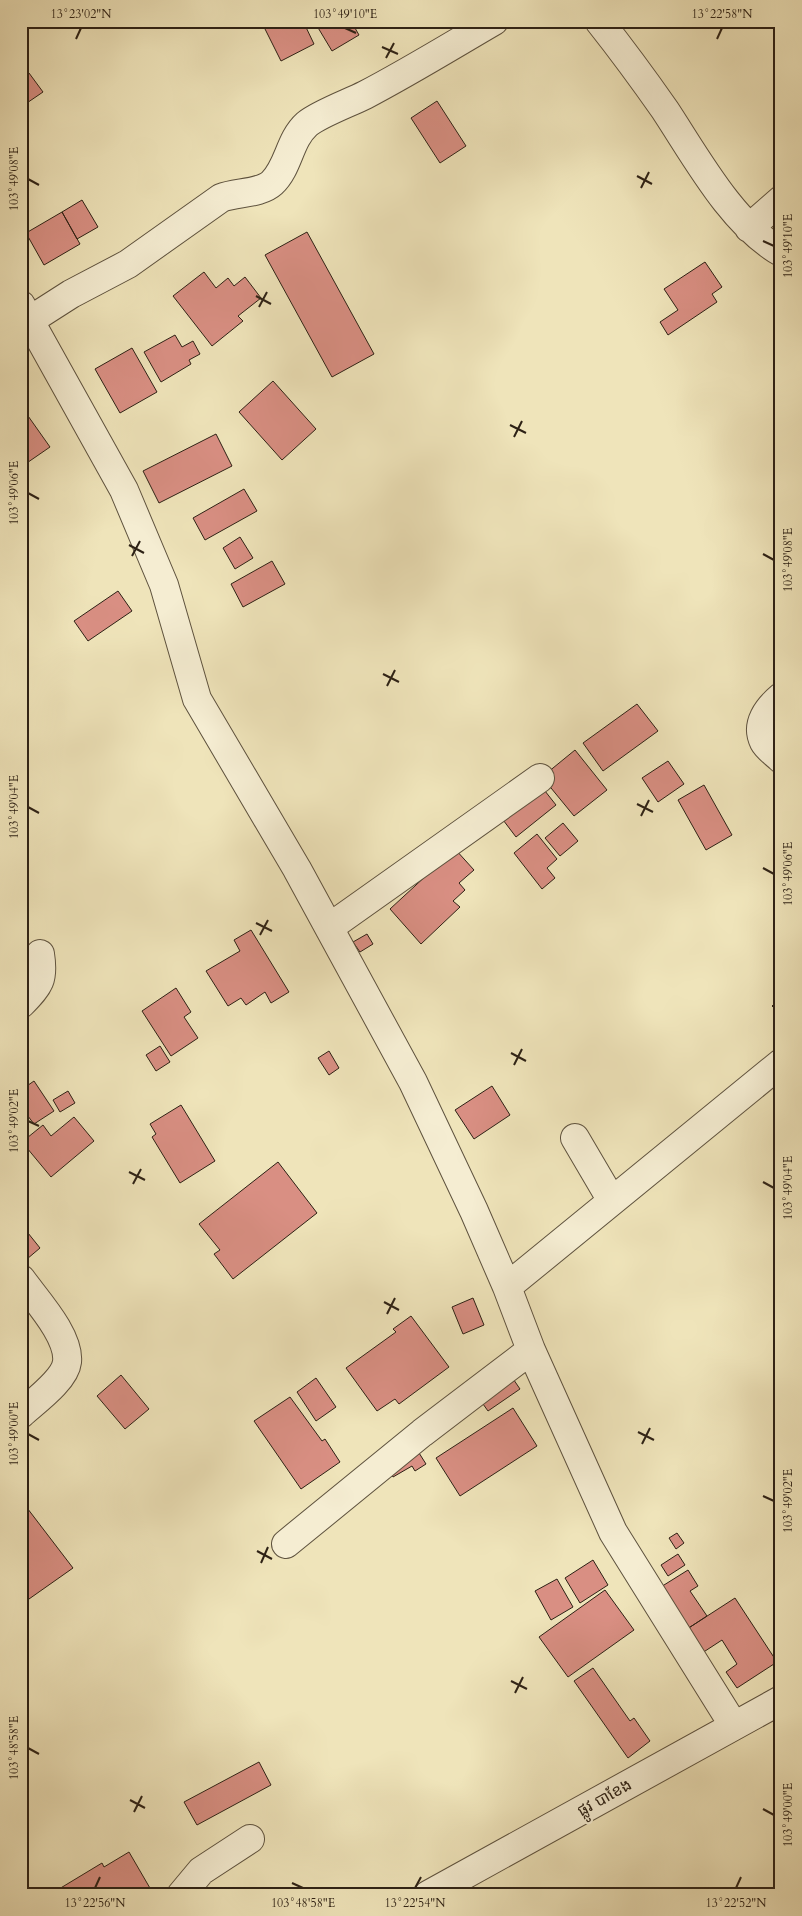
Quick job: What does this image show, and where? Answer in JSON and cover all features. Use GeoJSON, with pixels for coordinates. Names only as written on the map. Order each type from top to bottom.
{"type":"FeatureCollection","features":[{"type":"Feature","properties":{"kind":"street"},"geometry":{"type":"LineString","coordinates":[[494,21],[366,94],[308,124],[294,140],[282,168],[271,183],[259,190],[234,193],[221,198],[128,264],[24,317],[124,490],[164,585],[197,699],[245,778],[330,927],[413,1082],[508,1287],[531,1350],[614,1532],[734,1726]]}},
{"type":"Feature","properties":{"kind":"street"},"geometry":{"type":"LineString","coordinates":[[599,21],[650,89],[705,171],[749,228],[781,252]]}},
{"type":"Feature","properties":{"kind":"street"},"geometry":{"type":"LineString","coordinates":[[749,228],[781,200]]}},
{"type":"Feature","properties":{"kind":"street"},"geometry":{"type":"LineString","coordinates":[[781,697],[769,707],[761,723],[764,742],[781,759]]}},
{"type":"Feature","properties":{"kind":"street"},"geometry":{"type":"LineString","coordinates":[[330,927],[540,778]]}},
{"type":"Feature","properties":{"kind":"street"},"geometry":{"type":"LineString","coordinates":[[21,1004],[32,993],[43,973],[40,954]]}},
{"type":"Feature","properties":{"kind":"street"},"geometry":{"type":"LineString","coordinates":[[508,1287],[781,1062]]}},
{"type":"Feature","properties":{"kind":"street"},"geometry":{"type":"LineString","coordinates":[[575,1138],[612,1202]]}},
{"type":"Feature","properties":{"kind":"street"},"geometry":{"type":"LineString","coordinates":[[21,1279],[65,1341],[67,1363],[53,1386],[21,1414]]}},
{"type":"Feature","properties":{"kind":"street"},"geometry":{"type":"LineString","coordinates":[[286,1544],[422,1433],[531,1350]]}},
{"type":"Feature","properties":{"kind":"street","name":"ផ្លូវ បាខែង"},"geometry":{"type":"LineString","coordinates":[[428,1895],[781,1700]]}},
{"type":"Feature","properties":{"kind":"street"},"geometry":{"type":"LineString","coordinates":[[181,1895],[201,1871],[250,1839]]}},
{"type":"Feature","properties":{"kind":"building"},"geometry":{"type":"Polygon","coordinates":[[[261,21],[303,21],[314,44],[281,61],[261,21]]]}},
{"type":"Feature","properties":{"kind":"building"},"geometry":{"type":"Polygon","coordinates":[[[314,21],[351,21],[359,35],[332,51],[314,21]]]}},
{"type":"Feature","properties":{"kind":"building"},"geometry":{"type":"Polygon","coordinates":[[[29,73],[43,92],[21,107],[21,78],[29,73]]]}},
{"type":"Feature","properties":{"kind":"building"},"geometry":{"type":"Polygon","coordinates":[[[437,101],[466,146],[440,163],[411,118],[437,101]]]}},
{"type":"Feature","properties":{"kind":"building"},"geometry":{"type":"Polygon","coordinates":[[[82,200],[98,227],[77,239],[62,212],[82,200]]]}},
{"type":"Feature","properties":{"kind":"building"},"geometry":{"type":"Polygon","coordinates":[[[62,212],[80,244],[44,265],[26,233],[62,212]]]}},
{"type":"Feature","properties":{"kind":"building"},"geometry":{"type":"Polygon","coordinates":[[[307,232],[374,354],[332,377],[265,255],[307,232]]]}},
{"type":"Feature","properties":{"kind":"building"},"geometry":{"type":"Polygon","coordinates":[[[705,262],[722,287],[712,294],[717,302],[668,335],[660,322],[678,310],[664,289],[705,262]]]}},
{"type":"Feature","properties":{"kind":"building"},"geometry":{"type":"Polygon","coordinates":[[[204,272],[216,288],[228,278],[234,286],[245,277],[261,298],[238,316],[243,321],[212,346],[173,296],[204,272]]]}},
{"type":"Feature","properties":{"kind":"building"},"geometry":{"type":"Polygon","coordinates":[[[175,335],[182,347],[193,341],[200,354],[189,360],[191,364],[161,382],[144,352],[175,335]]]}},
{"type":"Feature","properties":{"kind":"building"},"geometry":{"type":"Polygon","coordinates":[[[132,348],[157,392],[120,413],[95,369],[132,348]]]}},
{"type":"Feature","properties":{"kind":"building"},"geometry":{"type":"Polygon","coordinates":[[[273,381],[316,429],[282,460],[239,412],[273,381]]]}},
{"type":"Feature","properties":{"kind":"building"},"geometry":{"type":"Polygon","coordinates":[[[21,406],[50,447],[21,467],[21,406]]]}},
{"type":"Feature","properties":{"kind":"building"},"geometry":{"type":"Polygon","coordinates":[[[216,434],[232,466],[159,503],[143,471],[216,434]]]}},
{"type":"Feature","properties":{"kind":"building"},"geometry":{"type":"Polygon","coordinates":[[[244,489],[257,511],[205,540],[193,518],[244,489]]]}},
{"type":"Feature","properties":{"kind":"building"},"geometry":{"type":"Polygon","coordinates":[[[240,537],[253,558],[235,569],[223,548],[240,537]]]}},
{"type":"Feature","properties":{"kind":"building"},"geometry":{"type":"Polygon","coordinates":[[[272,561],[285,584],[243,607],[231,584],[272,561]]]}},
{"type":"Feature","properties":{"kind":"building"},"geometry":{"type":"Polygon","coordinates":[[[118,591],[132,611],[88,641],[74,621],[118,591]]]}},
{"type":"Feature","properties":{"kind":"building"},"geometry":{"type":"Polygon","coordinates":[[[637,704],[658,731],[603,771],[583,743],[637,704]]]}},
{"type":"Feature","properties":{"kind":"building"},"geometry":{"type":"Polygon","coordinates":[[[575,750],[607,790],[574,816],[542,777],[575,750]]]}},
{"type":"Feature","properties":{"kind":"building"},"geometry":{"type":"Polygon","coordinates":[[[668,761],[684,784],[658,802],[642,778],[668,761]]]}},
{"type":"Feature","properties":{"kind":"building"},"geometry":{"type":"Polygon","coordinates":[[[534,777],[556,805],[516,837],[494,808],[534,777]]]}},
{"type":"Feature","properties":{"kind":"building"},"geometry":{"type":"Polygon","coordinates":[[[704,785],[732,835],[706,850],[678,800],[704,785]]]}},
{"type":"Feature","properties":{"kind":"building"},"geometry":{"type":"Polygon","coordinates":[[[563,823],[578,841],[560,856],[545,838],[563,823]]]}},
{"type":"Feature","properties":{"kind":"building"},"geometry":{"type":"Polygon","coordinates":[[[537,834],[557,859],[547,868],[555,878],[542,889],[514,853],[537,834]]]}},
{"type":"Feature","properties":{"kind":"building"},"geometry":{"type":"Polygon","coordinates":[[[455,849],[474,870],[459,883],[465,890],[453,901],[460,907],[421,944],[390,909],[455,849]]]}},
{"type":"Feature","properties":{"kind":"building"},"geometry":{"type":"Polygon","coordinates":[[[251,930],[289,992],[271,1003],[265,992],[246,1005],[241,998],[228,1006],[206,971],[240,951],[234,940],[251,930]]]}},
{"type":"Feature","properties":{"kind":"building"},"geometry":{"type":"Polygon","coordinates":[[[367,934],[373,944],[360,952],[353,942],[367,934]]]}},
{"type":"Feature","properties":{"kind":"building"},"geometry":{"type":"Polygon","coordinates":[[[176,988],[191,1012],[184,1017],[198,1038],[171,1056],[142,1011],[176,988]]]}},
{"type":"Feature","properties":{"kind":"building"},"geometry":{"type":"Polygon","coordinates":[[[781,997],[781,1015],[772,1006],[781,997]]]}},
{"type":"Feature","properties":{"kind":"building"},"geometry":{"type":"Polygon","coordinates":[[[160,1046],[170,1062],[156,1071],[146,1055],[160,1046]]]}},
{"type":"Feature","properties":{"kind":"building"},"geometry":{"type":"Polygon","coordinates":[[[329,1051],[339,1068],[329,1075],[318,1058],[329,1051]]]}},
{"type":"Feature","properties":{"kind":"building"},"geometry":{"type":"Polygon","coordinates":[[[34,1081],[54,1111],[34,1124],[21,1107],[21,1090],[34,1081]]]}},
{"type":"Feature","properties":{"kind":"building"},"geometry":{"type":"Polygon","coordinates":[[[492,1086],[510,1115],[474,1139],[455,1110],[492,1086]]]}},
{"type":"Feature","properties":{"kind":"building"},"geometry":{"type":"Polygon","coordinates":[[[68,1091],[75,1103],[60,1112],[53,1100],[68,1091]]]}},
{"type":"Feature","properties":{"kind":"building"},"geometry":{"type":"Polygon","coordinates":[[[181,1105],[215,1161],[180,1183],[152,1137],[156,1134],[150,1124],[181,1105]]]}},
{"type":"Feature","properties":{"kind":"building"},"geometry":{"type":"Polygon","coordinates":[[[74,1117],[94,1141],[51,1177],[22,1142],[43,1125],[51,1136],[74,1117]]]}},
{"type":"Feature","properties":{"kind":"building"},"geometry":{"type":"Polygon","coordinates":[[[278,1162],[317,1213],[233,1279],[214,1254],[220,1250],[199,1224],[278,1162]]]}},
{"type":"Feature","properties":{"kind":"building"},"geometry":{"type":"Polygon","coordinates":[[[24,1228],[40,1248],[27,1259],[21,1253],[21,1231],[24,1228]]]}},
{"type":"Feature","properties":{"kind":"building"},"geometry":{"type":"Polygon","coordinates":[[[473,1298],[484,1325],[463,1334],[452,1307],[473,1298]]]}},
{"type":"Feature","properties":{"kind":"building"},"geometry":{"type":"Polygon","coordinates":[[[411,1316],[449,1367],[399,1404],[395,1399],[377,1411],[346,1368],[396,1332],[393,1329],[411,1316]]]}},
{"type":"Feature","properties":{"kind":"building"},"geometry":{"type":"Polygon","coordinates":[[[505,1367],[520,1389],[488,1411],[473,1390],[505,1367]]]}},
{"type":"Feature","properties":{"kind":"building"},"geometry":{"type":"Polygon","coordinates":[[[121,1375],[149,1409],[125,1429],[97,1396],[121,1375]]]}},
{"type":"Feature","properties":{"kind":"building"},"geometry":{"type":"Polygon","coordinates":[[[316,1378],[336,1407],[316,1421],[297,1392],[316,1378]]]}},
{"type":"Feature","properties":{"kind":"building"},"geometry":{"type":"Polygon","coordinates":[[[290,1397],[322,1441],[325,1439],[340,1462],[301,1489],[254,1421],[290,1397]]]}},
{"type":"Feature","properties":{"kind":"building"},"geometry":{"type":"Polygon","coordinates":[[[513,1408],[537,1446],[460,1496],[436,1458],[513,1408]]]}},
{"type":"Feature","properties":{"kind":"building"},"geometry":{"type":"Polygon","coordinates":[[[414,1445],[426,1464],[415,1471],[412,1466],[393,1477],[385,1464],[414,1445]]]}},
{"type":"Feature","properties":{"kind":"building"},"geometry":{"type":"Polygon","coordinates":[[[21,1500],[73,1568],[29,1599],[21,1588],[21,1500]]]}},
{"type":"Feature","properties":{"kind":"building"},"geometry":{"type":"Polygon","coordinates":[[[677,1533],[684,1543],[676,1549],[669,1538],[677,1533]]]}},
{"type":"Feature","properties":{"kind":"building"},"geometry":{"type":"Polygon","coordinates":[[[678,1554],[685,1565],[668,1576],[661,1565],[678,1554]]]}},
{"type":"Feature","properties":{"kind":"building"},"geometry":{"type":"Polygon","coordinates":[[[593,1560],[608,1585],[580,1603],[565,1578],[593,1560]]]}},
{"type":"Feature","properties":{"kind":"building"},"geometry":{"type":"Polygon","coordinates":[[[688,1570],[698,1586],[690,1591],[707,1616],[684,1631],[656,1590],[688,1570]]]}},
{"type":"Feature","properties":{"kind":"building"},"geometry":{"type":"Polygon","coordinates":[[[557,1579],[573,1607],[551,1620],[535,1591],[557,1579]]]}},
{"type":"Feature","properties":{"kind":"building"},"geometry":{"type":"Polygon","coordinates":[[[605,1590],[634,1630],[568,1677],[539,1637],[605,1590]]]}},
{"type":"Feature","properties":{"kind":"building"},"geometry":{"type":"Polygon","coordinates":[[[735,1598],[777,1662],[737,1688],[726,1672],[737,1664],[722,1640],[699,1655],[684,1631],[735,1598]]]}},
{"type":"Feature","properties":{"kind":"building"},"geometry":{"type":"Polygon","coordinates":[[[593,1668],[630,1721],[634,1718],[650,1741],[628,1758],[574,1681],[593,1668]]]}},
{"type":"Feature","properties":{"kind":"building"},"geometry":{"type":"Polygon","coordinates":[[[259,1762],[271,1785],[197,1825],[184,1802],[259,1762]]]}},
{"type":"Feature","properties":{"kind":"building"},"geometry":{"type":"Polygon","coordinates":[[[129,1852],[154,1895],[49,1895],[102,1863],[104,1867],[129,1852]]]}}]}
